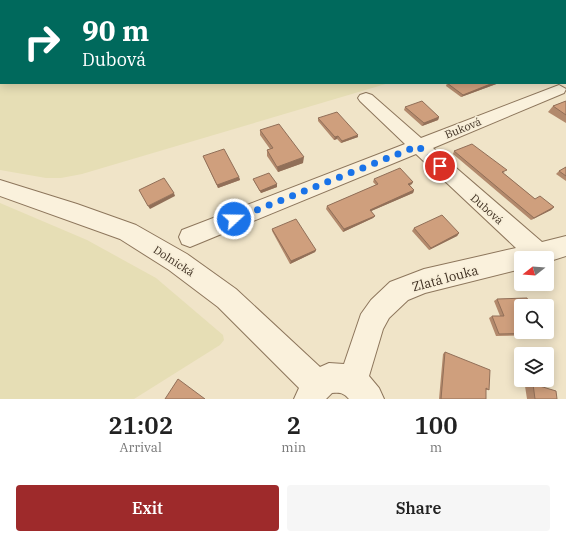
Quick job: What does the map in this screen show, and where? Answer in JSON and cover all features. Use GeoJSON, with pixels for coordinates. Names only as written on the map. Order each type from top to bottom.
{"type":"FeatureCollection","features":[{"type":"Feature","properties":{"kind":"street","name":"Buková"},"geometry":{"type":"LineString","coordinates":[[190,237],[558,90]]}},
{"type":"Feature","properties":{"kind":"street","name":"Dubová"},"geometry":{"type":"LineString","coordinates":[[366,98],[418,146],[521,251]]}},
{"type":"Feature","properties":{"kind":"street","name":"Dolnická"},"geometry":{"type":"LineString","coordinates":[[0,188],[78,213],[128,232],[178,262],[227,298],[314,392]]}},
{"type":"Feature","properties":{"kind":"street","name":"Zlatá louka"},"geometry":{"type":"LineString","coordinates":[[548,251],[566,246]]}},
{"type":"Feature","properties":{"kind":"street","name":"Zlatá louka"},"geometry":{"type":"LineString","coordinates":[[361,390],[370,324],[380,310],[399,291],[424,281],[514,260]]}},
{"type":"Feature","properties":{"kind":"street"},"geometry":{"type":"LineString","coordinates":[[314,392],[328,378],[341,377],[361,390]]}},
{"type":"Feature","properties":{"kind":"shaded area"},"geometry":{"type":"Polygon","coordinates":[[[0,84],[386,84],[82,174],[61,178],[46,178],[0,170],[0,84]]]}},
{"type":"Feature","properties":{"kind":"shaded area"},"geometry":{"type":"Polygon","coordinates":[[[0,203],[87,240],[156,278],[223,335],[224,340],[220,345],[134,399],[0,399],[0,203]]]}},
{"type":"Feature","properties":{"kind":"building"},"geometry":{"type":"Polygon","coordinates":[[[448,84],[490,84],[463,95],[448,84]]]}},
{"type":"Feature","properties":{"kind":"building"},"geometry":{"type":"Polygon","coordinates":[[[422,101],[439,117],[424,123],[405,107],[422,101]]]}},
{"type":"Feature","properties":{"kind":"building"},"geometry":{"type":"Polygon","coordinates":[[[566,101],[566,115],[553,106],[566,101]]]}},
{"type":"Feature","properties":{"kind":"building"},"geometry":{"type":"Polygon","coordinates":[[[337,112],[358,135],[342,141],[338,136],[335,137],[318,118],[337,112]]]}},
{"type":"Feature","properties":{"kind":"building"},"geometry":{"type":"Polygon","coordinates":[[[279,124],[304,157],[277,167],[267,150],[273,148],[260,130],[279,124]]]}},
{"type":"Feature","properties":{"kind":"building"},"geometry":{"type":"Polygon","coordinates":[[[472,144],[507,170],[502,172],[535,199],[540,196],[554,207],[534,218],[454,151],[472,144]]]}},
{"type":"Feature","properties":{"kind":"building"},"geometry":{"type":"Polygon","coordinates":[[[224,149],[239,177],[217,185],[203,156],[224,149]]]}},
{"type":"Feature","properties":{"kind":"building"},"geometry":{"type":"Polygon","coordinates":[[[566,167],[566,176],[559,171],[566,167]]]}},
{"type":"Feature","properties":{"kind":"building"},"geometry":{"type":"Polygon","coordinates":[[[400,168],[413,182],[408,184],[414,190],[370,210],[375,216],[344,229],[327,206],[378,184],[374,179],[400,168]]]}},
{"type":"Feature","properties":{"kind":"building"},"geometry":{"type":"Polygon","coordinates":[[[269,173],[277,184],[260,191],[253,179],[269,173]]]}},
{"type":"Feature","properties":{"kind":"building"},"geometry":{"type":"Polygon","coordinates":[[[164,178],[174,193],[148,206],[139,190],[164,178]]]}},
{"type":"Feature","properties":{"kind":"building"},"geometry":{"type":"Polygon","coordinates":[[[442,215],[459,233],[431,248],[414,228],[442,215]]]}},
{"type":"Feature","properties":{"kind":"building"},"geometry":{"type":"Polygon","coordinates":[[[296,219],[316,250],[291,261],[272,229],[296,219]]]}},
{"type":"Feature","properties":{"kind":"building"},"geometry":{"type":"Polygon","coordinates":[[[527,298],[514,299],[514,334],[499,334],[492,316],[504,316],[497,299],[527,298]]]}},
{"type":"Feature","properties":{"kind":"building"},"geometry":{"type":"Polygon","coordinates":[[[445,352],[490,370],[489,390],[486,388],[486,399],[441,399],[445,352]]]}},
{"type":"Feature","properties":{"kind":"building"},"geometry":{"type":"Polygon","coordinates":[[[178,379],[205,399],[165,399],[178,379]]]}},
{"type":"Feature","properties":{"kind":"building"},"geometry":{"type":"Polygon","coordinates":[[[533,387],[543,387],[556,391],[557,399],[535,399],[533,387]]]}},
{"type":"Feature","properties":{"kind":"route"},"geometry":{"type":"LineString","coordinates":[[234,219],[418,146],[440,166]]}}]}
